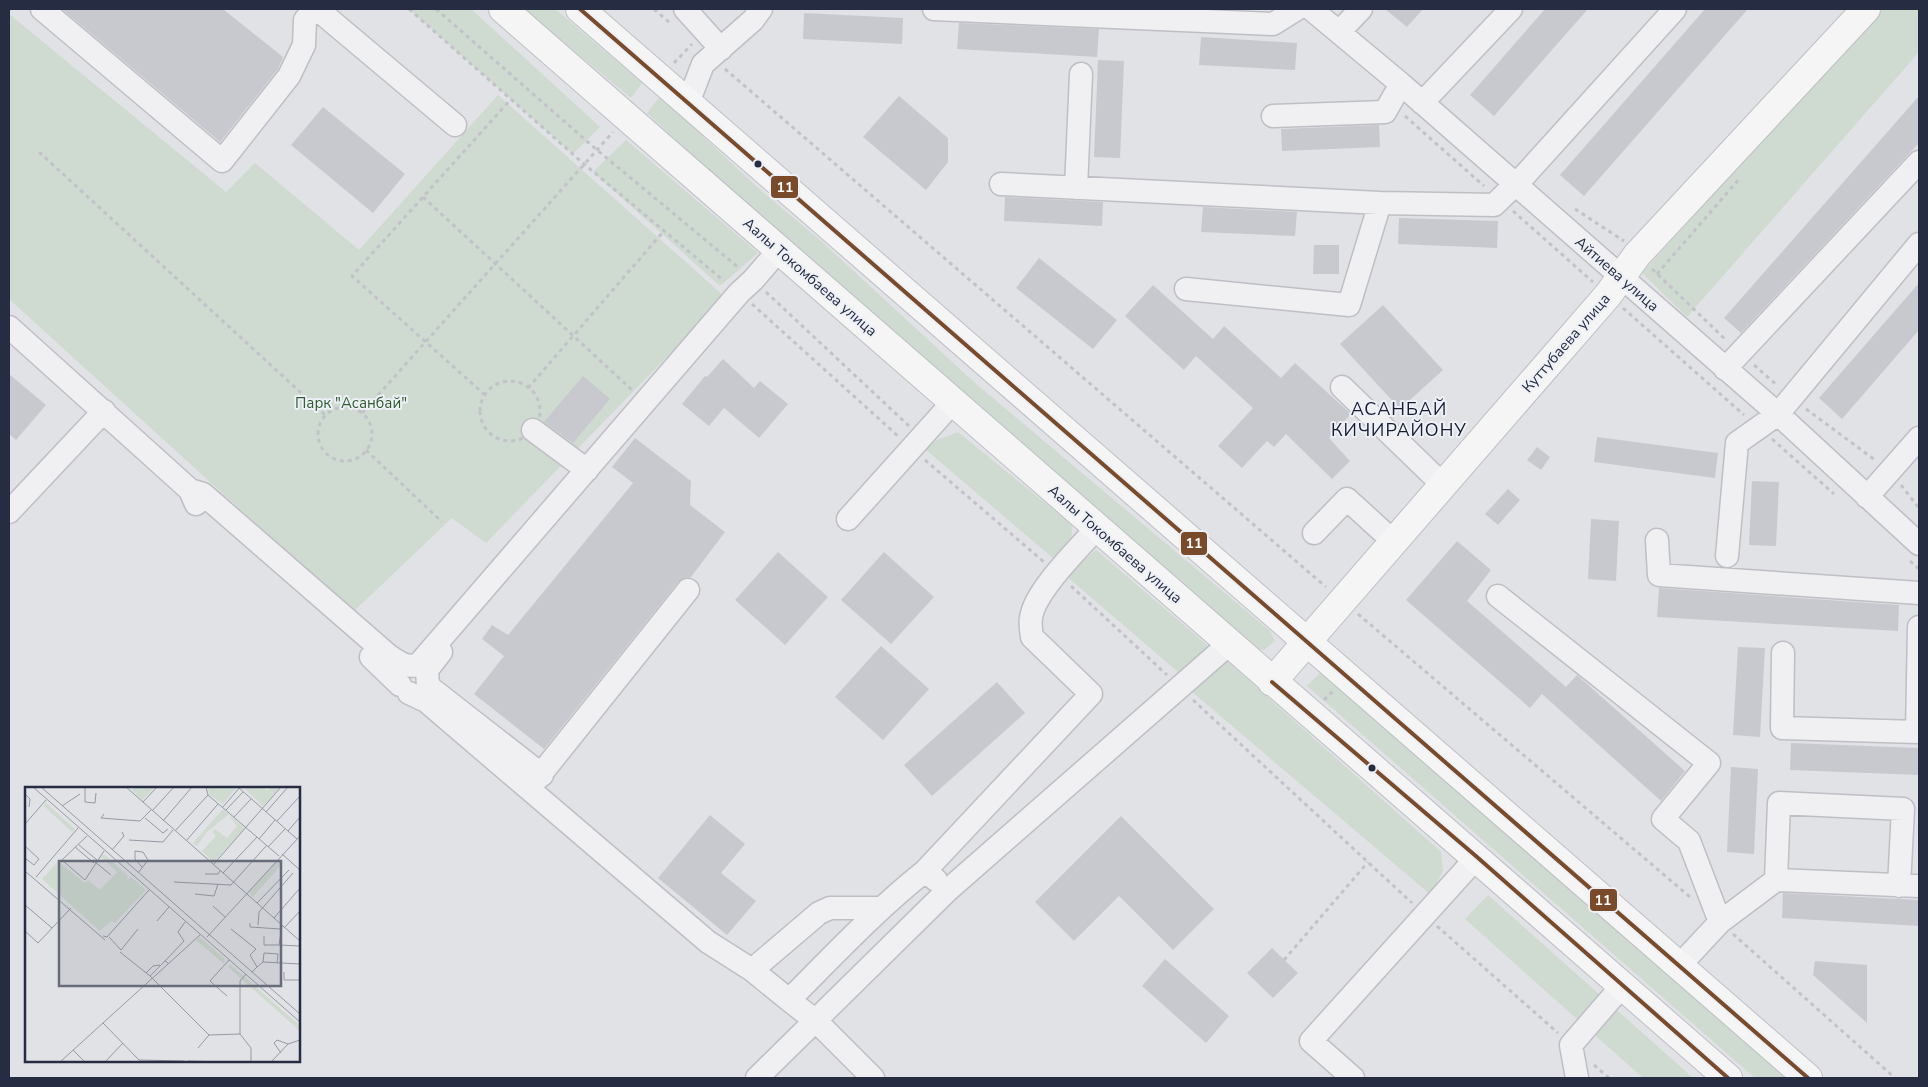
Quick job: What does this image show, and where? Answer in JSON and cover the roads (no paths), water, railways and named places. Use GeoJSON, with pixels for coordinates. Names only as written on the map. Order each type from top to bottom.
{"type":"FeatureCollection","features":[{"type":"Feature","properties":{"kind":"main road","name":"Аалы Токомбаева улица"},"geometry":{"type":"LineString","coordinates":[[503,9],[1272,682],[1478,857],[1728,1078]]}},
{"type":"Feature","properties":{"kind":"main road"},"geometry":{"type":"LineString","coordinates":[[580,9],[1808,1078]]}},
{"type":"Feature","properties":{"kind":"main road","name":"Куттубаева улица"},"geometry":{"type":"LineString","coordinates":[[1272,682],[1608,295],[1609,281],[1637,255],[1866,9]]}},
{"type":"Feature","properties":{"kind":"street"},"geometry":{"type":"LineString","coordinates":[[42,9],[222,161],[289,76],[304,45],[307,12]]}},
{"type":"Feature","properties":{"kind":"street"},"geometry":{"type":"LineString","coordinates":[[688,103],[703,64],[753,20],[761,9]]}},
{"type":"Feature","properties":{"kind":"street"},"geometry":{"type":"LineString","coordinates":[[934,9],[1273,24],[1297,9]]}},
{"type":"Feature","properties":{"kind":"street","name":"Айтиева улица"},"geometry":{"type":"LineString","coordinates":[[1311,9],[1422,103],[1508,192],[1609,281],[1725,369],[1778,414],[1919,544]]}},
{"type":"Feature","properties":{"kind":"street"},"geometry":{"type":"LineString","coordinates":[[1339,32],[1361,9]]}},
{"type":"Feature","properties":{"kind":"street"},"geometry":{"type":"LineString","coordinates":[[1422,103],[1511,9]]}},
{"type":"Feature","properties":{"kind":"street"},"geometry":{"type":"LineString","coordinates":[[1001,184],[1380,203],[1494,205],[1675,9]]}},
{"type":"Feature","properties":{"kind":"street"},"geometry":{"type":"LineString","coordinates":[[307,12],[455,125]]}},
{"type":"Feature","properties":{"kind":"street"},"geometry":{"type":"LineString","coordinates":[[679,17],[716,53]]}},
{"type":"Feature","properties":{"kind":"street"},"geometry":{"type":"LineString","coordinates":[[1076,188],[1081,74]]}},
{"type":"Feature","properties":{"kind":"street"},"geometry":{"type":"LineString","coordinates":[[1273,116],[1385,112],[1401,84]]}},
{"type":"Feature","properties":{"kind":"street"},"geometry":{"type":"LineString","coordinates":[[1725,369],[1919,162]]}},
{"type":"Feature","properties":{"kind":"street"},"geometry":{"type":"LineString","coordinates":[[1186,289],[1349,305],[1380,203]]}},
{"type":"Feature","properties":{"kind":"street"},"geometry":{"type":"LineString","coordinates":[[1727,556],[1737,443],[1778,414],[1919,244]]}},
{"type":"Feature","properties":{"kind":"street"},"geometry":{"type":"LineString","coordinates":[[412,681],[426,658],[645,402],[779,250]]}},
{"type":"Feature","properties":{"kind":"street"},"geometry":{"type":"LineString","coordinates":[[412,681],[427,670],[744,297],[746,286]]}},
{"type":"Feature","properties":{"kind":"street"},"geometry":{"type":"LineString","coordinates":[[9,327],[190,490],[203,494],[397,662],[426,702],[536,782],[708,942],[752,970],[817,1022],[873,1078]]}},
{"type":"Feature","properties":{"kind":"street"},"geometry":{"type":"LineString","coordinates":[[1342,387],[1443,485]]}},
{"type":"Feature","properties":{"kind":"street"},"geometry":{"type":"LineString","coordinates":[[848,519],[953,402]]}},
{"type":"Feature","properties":{"kind":"street"},"geometry":{"type":"LineString","coordinates":[[9,512],[104,411]]}},
{"type":"Feature","properties":{"kind":"street"},"geometry":{"type":"LineString","coordinates":[[533,430],[587,470]]}},
{"type":"Feature","properties":{"kind":"street"},"geometry":{"type":"LineString","coordinates":[[1867,497],[1919,438]]}},
{"type":"Feature","properties":{"kind":"street"},"geometry":{"type":"LineString","coordinates":[[1314,533],[1347,499],[1394,542]]}},
{"type":"Feature","properties":{"kind":"street"},"geometry":{"type":"LineString","coordinates":[[789,1000],[881,908],[925,872],[1090,694],[1032,637],[1031,616],[1038,600],[1057,573],[1097,528]]}},
{"type":"Feature","properties":{"kind":"street"},"geometry":{"type":"LineString","coordinates":[[1657,540],[1658,575],[1919,593]]}},
{"type":"Feature","properties":{"kind":"street"},"geometry":{"type":"LineString","coordinates":[[536,782],[688,590]]}},
{"type":"Feature","properties":{"kind":"street"},"geometry":{"type":"LineString","coordinates":[[1498,596],[1709,763],[1663,819],[1689,841],[1720,922]]}},
{"type":"Feature","properties":{"kind":"street"},"geometry":{"type":"LineString","coordinates":[[1783,653],[1782,728],[1918,732],[1919,626]]}},
{"type":"Feature","properties":{"kind":"street"},"geometry":{"type":"LineString","coordinates":[[757,1078],[817,1022],[948,890],[1229,644]]}},
{"type":"Feature","properties":{"kind":"street"},"geometry":{"type":"LineString","coordinates":[[1679,966],[1720,922],[1776,880],[1909,886],[1903,809],[1779,803],[1776,880]]}},
{"type":"Feature","properties":{"kind":"street"},"geometry":{"type":"LineString","coordinates":[[1353,1078],[1311,1041],[1478,857]]}},
{"type":"Feature","properties":{"kind":"street"},"geometry":{"type":"LineString","coordinates":[[925,872],[948,890]]}},
{"type":"Feature","properties":{"kind":"street"},"geometry":{"type":"LineString","coordinates":[[752,970],[819,913],[830,908],[881,908]]}},
{"type":"Feature","properties":{"kind":"street"},"geometry":{"type":"LineString","coordinates":[[1577,1078],[1571,1045],[1622,986]]}},
{"type":"Feature","properties":{"kind":"district","name":"АСАНБАЙ КИЧИРАЙОНУ"},"geometry":{"type":"Point","coordinates":[1399,419]}},
{"type":"Feature","properties":{"kind":"park label","name":"Парк \"Асанбай\""},"geometry":{"type":"Point","coordinates":[351,403]}}]}
